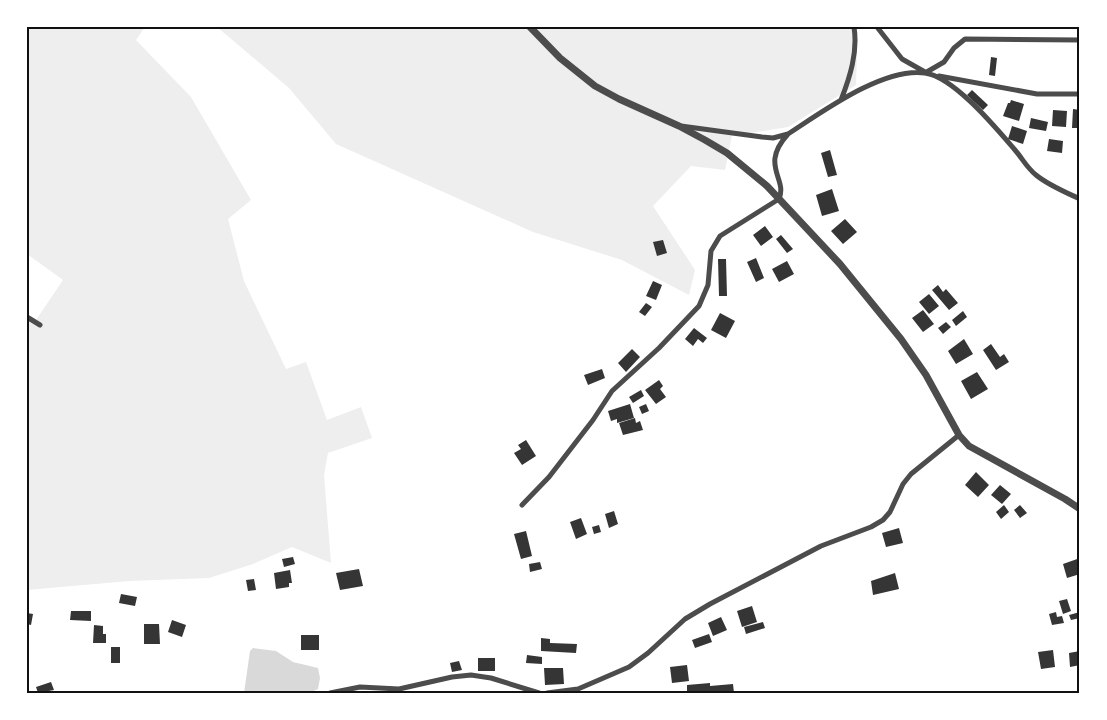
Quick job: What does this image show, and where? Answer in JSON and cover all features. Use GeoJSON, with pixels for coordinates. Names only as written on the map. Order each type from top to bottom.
{"type":"FeatureCollection","features":[{"type":"Feature","properties":{"kind":"street"},"geometry":{"type":"LineString","coordinates":[[530,27],[560,58],[595,86],[679,126],[727,153],[779,199],[840,264],[901,339],[926,375],[959,435],[969,446],[1080,509]]}},
{"type":"Feature","properties":{"kind":"street"},"geometry":{"type":"LineString","coordinates":[[841,100],[853,62],[854,27]]}},
{"type":"Feature","properties":{"kind":"street"},"geometry":{"type":"LineString","coordinates":[[877,27],[902,59],[925,73],[941,79],[969,101],[1036,175],[1080,199]]}},
{"type":"Feature","properties":{"kind":"street"},"geometry":{"type":"LineString","coordinates":[[925,73],[944,62],[954,48],[965,39],[1080,40]]}},
{"type":"Feature","properties":{"kind":"street"},"geometry":{"type":"LineString","coordinates":[[522,505],[549,477],[593,420],[612,391],[659,348],[699,306],[708,285],[711,251],[720,236],[779,199],[782,190],[775,172],[774,159],[782,141],[788,134],[841,100],[883,80],[903,74],[925,73],[1037,94],[1080,94]]}},
{"type":"Feature","properties":{"kind":"street"},"geometry":{"type":"LineString","coordinates":[[679,126],[772,138],[788,134]]}},
{"type":"Feature","properties":{"kind":"street"},"geometry":{"type":"LineString","coordinates":[[27,317],[40,325]]}},
{"type":"Feature","properties":{"kind":"street"},"geometry":{"type":"LineString","coordinates":[[547,693],[578,689],[628,667],[686,619],[710,604],[821,546],[871,527],[883,520],[890,512],[903,484],[911,474],[959,435]]}},
{"type":"Feature","properties":{"kind":"street"},"geometry":{"type":"LineString","coordinates":[[330,693],[360,687],[399,688],[471,675],[491,678],[539,693]]}},
{"type":"Feature","properties":{"kind":"shaded area"},"geometry":{"type":"Polygon","coordinates":[[[27,27],[145,27],[136,40],[191,97],[251,200],[228,219],[244,281],[286,369],[306,362],[327,420],[361,407],[372,438],[328,453],[324,475],[331,563],[292,547],[253,564],[209,578],[129,581],[27,590],[27,321],[36,320],[63,280],[27,254],[27,27]]]}},
{"type":"Feature","properties":{"kind":"shaded area"},"geometry":{"type":"Polygon","coordinates":[[[217,27],[855,27],[856,85],[788,127],[732,136],[725,170],[691,166],[653,206],[695,270],[689,295],[622,260],[533,232],[336,144],[289,88],[217,27]]]}},
{"type":"Feature","properties":{"kind":"shaded area"},"geometry":{"type":"Polygon","coordinates":[[[253,648],[276,651],[293,662],[318,668],[320,678],[318,689],[292,694],[244,693],[250,651],[253,648]]]}},
{"type":"Feature","properties":{"kind":"building"},"geometry":{"type":"Polygon","coordinates":[[[991,57],[997,58],[995,76],[989,75],[991,57]]]}},
{"type":"Feature","properties":{"kind":"building"},"geometry":{"type":"Polygon","coordinates":[[[972,90],[988,105],[983,110],[967,95],[972,90]]]}},
{"type":"Feature","properties":{"kind":"building"},"geometry":{"type":"Polygon","coordinates":[[[1011,100],[1024,104],[1019,121],[1003,116],[1011,100]]]}},
{"type":"Feature","properties":{"kind":"building"},"geometry":{"type":"Polygon","coordinates":[[[1073,109],[1080,110],[1080,128],[1072,128],[1073,109]]]}},
{"type":"Feature","properties":{"kind":"building"},"geometry":{"type":"Polygon","coordinates":[[[1053,110],[1067,111],[1066,127],[1052,126],[1053,110]]]}},
{"type":"Feature","properties":{"kind":"building"},"geometry":{"type":"Polygon","coordinates":[[[1031,118],[1048,122],[1046,131],[1029,128],[1031,118]]]}},
{"type":"Feature","properties":{"kind":"building"},"geometry":{"type":"Polygon","coordinates":[[[1012,126],[1027,131],[1023,144],[1008,139],[1012,126]]]}},
{"type":"Feature","properties":{"kind":"building"},"geometry":{"type":"Polygon","coordinates":[[[1049,139],[1063,141],[1062,153],[1047,151],[1049,139]]]}},
{"type":"Feature","properties":{"kind":"building"},"geometry":{"type":"Polygon","coordinates":[[[830,150],[837,175],[828,177],[821,153],[830,150]]]}},
{"type":"Feature","properties":{"kind":"building"},"geometry":{"type":"Polygon","coordinates":[[[832,189],[839,211],[822,216],[816,195],[832,189]]]}},
{"type":"Feature","properties":{"kind":"building"},"geometry":{"type":"Polygon","coordinates":[[[845,219],[857,232],[843,244],[831,231],[845,219]]]}},
{"type":"Feature","properties":{"kind":"building"},"geometry":{"type":"Polygon","coordinates":[[[765,226],[773,237],[761,246],[753,235],[765,226]]]}},
{"type":"Feature","properties":{"kind":"building"},"geometry":{"type":"Polygon","coordinates":[[[781,235],[793,249],[787,253],[776,239],[781,235]]]}},
{"type":"Feature","properties":{"kind":"building"},"geometry":{"type":"Polygon","coordinates":[[[663,240],[667,253],[657,256],[653,242],[663,240]]]}},
{"type":"Feature","properties":{"kind":"building"},"geometry":{"type":"Polygon","coordinates":[[[756,258],[764,278],[756,282],[747,262],[756,258]]]}},
{"type":"Feature","properties":{"kind":"building"},"geometry":{"type":"Polygon","coordinates":[[[718,259],[726,259],[727,296],[719,296],[718,259]]]}},
{"type":"Feature","properties":{"kind":"building"},"geometry":{"type":"Polygon","coordinates":[[[787,261],[794,274],[779,282],[772,269],[787,261]]]}},
{"type":"Feature","properties":{"kind":"building"},"geometry":{"type":"Polygon","coordinates":[[[653,281],[662,285],[656,300],[646,296],[653,281]]]}},
{"type":"Feature","properties":{"kind":"building"},"geometry":{"type":"Polygon","coordinates":[[[938,285],[943,292],[946,289],[958,303],[949,310],[932,290],[938,285]]]}},
{"type":"Feature","properties":{"kind":"building"},"geometry":{"type":"Polygon","coordinates":[[[929,294],[939,306],[929,314],[919,302],[929,294]]]}},
{"type":"Feature","properties":{"kind":"building"},"geometry":{"type":"Polygon","coordinates":[[[646,303],[652,307],[645,316],[639,312],[646,303]]]}},
{"type":"Feature","properties":{"kind":"building"},"geometry":{"type":"Polygon","coordinates":[[[923,310],[934,324],[923,332],[912,318],[923,310]]]}},
{"type":"Feature","properties":{"kind":"building"},"geometry":{"type":"Polygon","coordinates":[[[963,311],[967,317],[956,326],[952,320],[963,311]]]}},
{"type":"Feature","properties":{"kind":"building"},"geometry":{"type":"Polygon","coordinates":[[[720,313],[735,321],[726,338],[711,330],[720,313]]]}},
{"type":"Feature","properties":{"kind":"building"},"geometry":{"type":"Polygon","coordinates":[[[946,322],[951,327],[943,334],[938,328],[946,322]]]}},
{"type":"Feature","properties":{"kind":"building"},"geometry":{"type":"Polygon","coordinates":[[[694,328],[707,338],[703,343],[698,339],[693,346],[685,339],[694,328]]]}},
{"type":"Feature","properties":{"kind":"building"},"geometry":{"type":"Polygon","coordinates":[[[964,339],[973,354],[956,364],[948,351],[964,339]]]}},
{"type":"Feature","properties":{"kind":"building"},"geometry":{"type":"Polygon","coordinates":[[[991,344],[1000,357],[1004,354],[1009,362],[996,370],[983,350],[991,344]]]}},
{"type":"Feature","properties":{"kind":"building"},"geometry":{"type":"Polygon","coordinates":[[[632,349],[640,357],[626,372],[618,363],[632,349]]]}},
{"type":"Feature","properties":{"kind":"building"},"geometry":{"type":"Polygon","coordinates":[[[602,369],[605,378],[588,385],[584,375],[602,369]]]}},
{"type":"Feature","properties":{"kind":"building"},"geometry":{"type":"Polygon","coordinates":[[[977,372],[988,389],[971,399],[961,381],[977,372]]]}},
{"type":"Feature","properties":{"kind":"building"},"geometry":{"type":"Polygon","coordinates":[[[659,380],[663,386],[660,389],[666,397],[656,404],[645,390],[659,380]]]}},
{"type":"Feature","properties":{"kind":"building"},"geometry":{"type":"Polygon","coordinates":[[[641,390],[644,396],[633,403],[629,397],[641,390]]]}},
{"type":"Feature","properties":{"kind":"building"},"geometry":{"type":"Polygon","coordinates":[[[630,404],[634,418],[617,423],[617,419],[611,421],[608,411],[630,404]]]}},
{"type":"Feature","properties":{"kind":"building"},"geometry":{"type":"Polygon","coordinates":[[[646,404],[649,411],[642,414],[639,407],[646,404]]]}},
{"type":"Feature","properties":{"kind":"building"},"geometry":{"type":"Polygon","coordinates":[[[635,418],[636,423],[640,421],[643,430],[623,435],[619,423],[635,418]]]}},
{"type":"Feature","properties":{"kind":"building"},"geometry":{"type":"Polygon","coordinates":[[[526,440],[536,456],[522,465],[514,453],[521,449],[518,445],[526,440]]]}},
{"type":"Feature","properties":{"kind":"building"},"geometry":{"type":"Polygon","coordinates":[[[976,472],[989,485],[978,497],[965,485],[976,472]]]}},
{"type":"Feature","properties":{"kind":"building"},"geometry":{"type":"Polygon","coordinates":[[[1000,485],[1011,494],[1002,504],[991,495],[1000,485]]]}},
{"type":"Feature","properties":{"kind":"building"},"geometry":{"type":"Polygon","coordinates":[[[1004,505],[1009,512],[1001,519],[996,512],[1004,505]]]}},
{"type":"Feature","properties":{"kind":"building"},"geometry":{"type":"Polygon","coordinates":[[[1020,505],[1027,513],[1020,518],[1014,510],[1020,505]]]}},
{"type":"Feature","properties":{"kind":"building"},"geometry":{"type":"Polygon","coordinates":[[[614,511],[618,524],[609,528],[605,514],[614,511]]]}},
{"type":"Feature","properties":{"kind":"building"},"geometry":{"type":"Polygon","coordinates":[[[581,518],[587,534],[576,539],[570,522],[581,518]]]}},
{"type":"Feature","properties":{"kind":"building"},"geometry":{"type":"Polygon","coordinates":[[[599,525],[601,532],[594,534],[592,527],[599,525]]]}},
{"type":"Feature","properties":{"kind":"building"},"geometry":{"type":"Polygon","coordinates":[[[899,528],[903,543],[886,547],[882,533],[899,528]]]}},
{"type":"Feature","properties":{"kind":"building"},"geometry":{"type":"Polygon","coordinates":[[[526,531],[532,556],[521,559],[514,534],[526,531]]]}},
{"type":"Feature","properties":{"kind":"building"},"geometry":{"type":"Polygon","coordinates":[[[293,557],[295,564],[284,567],[282,559],[293,557]]]}},
{"type":"Feature","properties":{"kind":"building"},"geometry":{"type":"Polygon","coordinates":[[[1080,558],[1080,574],[1067,578],[1063,564],[1080,558]]]}},
{"type":"Feature","properties":{"kind":"building"},"geometry":{"type":"Polygon","coordinates":[[[540,562],[542,569],[530,572],[529,564],[540,562]]]}},
{"type":"Feature","properties":{"kind":"building"},"geometry":{"type":"Polygon","coordinates":[[[359,569],[363,586],[340,590],[336,573],[359,569]]]}},
{"type":"Feature","properties":{"kind":"building"},"geometry":{"type":"Polygon","coordinates":[[[290,570],[292,583],[289,583],[289,587],[276,589],[274,573],[290,570]]]}},
{"type":"Feature","properties":{"kind":"building"},"geometry":{"type":"Polygon","coordinates":[[[895,573],[899,589],[873,595],[871,581],[895,573]]]}},
{"type":"Feature","properties":{"kind":"building"},"geometry":{"type":"Polygon","coordinates":[[[254,579],[256,590],[248,591],[246,580],[254,579]]]}},
{"type":"Feature","properties":{"kind":"building"},"geometry":{"type":"Polygon","coordinates":[[[121,594],[137,597],[135,606],[119,603],[121,594]]]}},
{"type":"Feature","properties":{"kind":"building"},"geometry":{"type":"Polygon","coordinates":[[[1067,599],[1071,611],[1063,614],[1059,601],[1067,599]]]}},
{"type":"Feature","properties":{"kind":"building"},"geometry":{"type":"Polygon","coordinates":[[[752,606],[757,622],[742,627],[737,611],[752,606]]]}},
{"type":"Feature","properties":{"kind":"building"},"geometry":{"type":"Polygon","coordinates":[[[71,611],[91,611],[91,621],[70,620],[71,611]]]}},
{"type":"Feature","properties":{"kind":"building"},"geometry":{"type":"Polygon","coordinates":[[[1056,612],[1057,617],[1062,616],[1064,623],[1052,625],[1049,614],[1056,612]]]}},
{"type":"Feature","properties":{"kind":"building"},"geometry":{"type":"Polygon","coordinates":[[[1080,612],[1080,618],[1071,620],[1069,615],[1080,612]]]}},
{"type":"Feature","properties":{"kind":"building"},"geometry":{"type":"Polygon","coordinates":[[[27,613],[33,614],[31,625],[27,624],[27,613]]]}},
{"type":"Feature","properties":{"kind":"building"},"geometry":{"type":"Polygon","coordinates":[[[721,617],[727,630],[713,636],[708,623],[721,617]]]}},
{"type":"Feature","properties":{"kind":"building"},"geometry":{"type":"Polygon","coordinates":[[[172,620],[186,625],[182,637],[168,632],[172,620]]]}},
{"type":"Feature","properties":{"kind":"building"},"geometry":{"type":"Polygon","coordinates":[[[763,622],[765,628],[746,634],[744,627],[763,622]]]}},
{"type":"Feature","properties":{"kind":"building"},"geometry":{"type":"Polygon","coordinates":[[[144,624],[159,624],[160,644],[144,644],[144,624]]]}},
{"type":"Feature","properties":{"kind":"building"},"geometry":{"type":"Polygon","coordinates":[[[94,625],[103,626],[106,643],[93,643],[94,625]]]}},
{"type":"Feature","properties":{"kind":"building"},"geometry":{"type":"Polygon","coordinates":[[[709,634],[712,642],[695,648],[692,640],[709,634]]]}},
{"type":"Feature","properties":{"kind":"building"},"geometry":{"type":"Polygon","coordinates":[[[301,635],[319,635],[319,650],[301,650],[301,635]]]}},
{"type":"Feature","properties":{"kind":"building"},"geometry":{"type":"Polygon","coordinates":[[[541,638],[550,639],[550,643],[577,644],[576,653],[541,651],[541,638]]]}},
{"type":"Feature","properties":{"kind":"building"},"geometry":{"type":"Polygon","coordinates":[[[111,647],[120,647],[120,663],[111,663],[111,647]]]}},
{"type":"Feature","properties":{"kind":"building"},"geometry":{"type":"Polygon","coordinates":[[[1053,650],[1055,667],[1041,669],[1038,652],[1053,650]]]}},
{"type":"Feature","properties":{"kind":"building"},"geometry":{"type":"Polygon","coordinates":[[[1080,651],[1080,665],[1070,667],[1069,653],[1080,651]]]}},
{"type":"Feature","properties":{"kind":"building"},"geometry":{"type":"Polygon","coordinates":[[[527,655],[542,657],[542,664],[526,663],[527,655]]]}},
{"type":"Feature","properties":{"kind":"building"},"geometry":{"type":"Polygon","coordinates":[[[478,658],[495,658],[495,671],[478,671],[478,658]]]}},
{"type":"Feature","properties":{"kind":"building"},"geometry":{"type":"Polygon","coordinates":[[[459,661],[462,670],[452,672],[450,663],[459,661]]]}},
{"type":"Feature","properties":{"kind":"building"},"geometry":{"type":"Polygon","coordinates":[[[687,665],[689,681],[672,683],[670,667],[687,665]]]}},
{"type":"Feature","properties":{"kind":"building"},"geometry":{"type":"Polygon","coordinates":[[[544,668],[563,668],[564,684],[545,685],[544,668]]]}},
{"type":"Feature","properties":{"kind":"building"},"geometry":{"type":"Polygon","coordinates":[[[51,682],[54,690],[38,693],[36,687],[51,682]]]}},
{"type":"Feature","properties":{"kind":"building"},"geometry":{"type":"Polygon","coordinates":[[[710,683],[710,686],[733,684],[734,693],[687,693],[687,685],[710,683]]]}}]}
